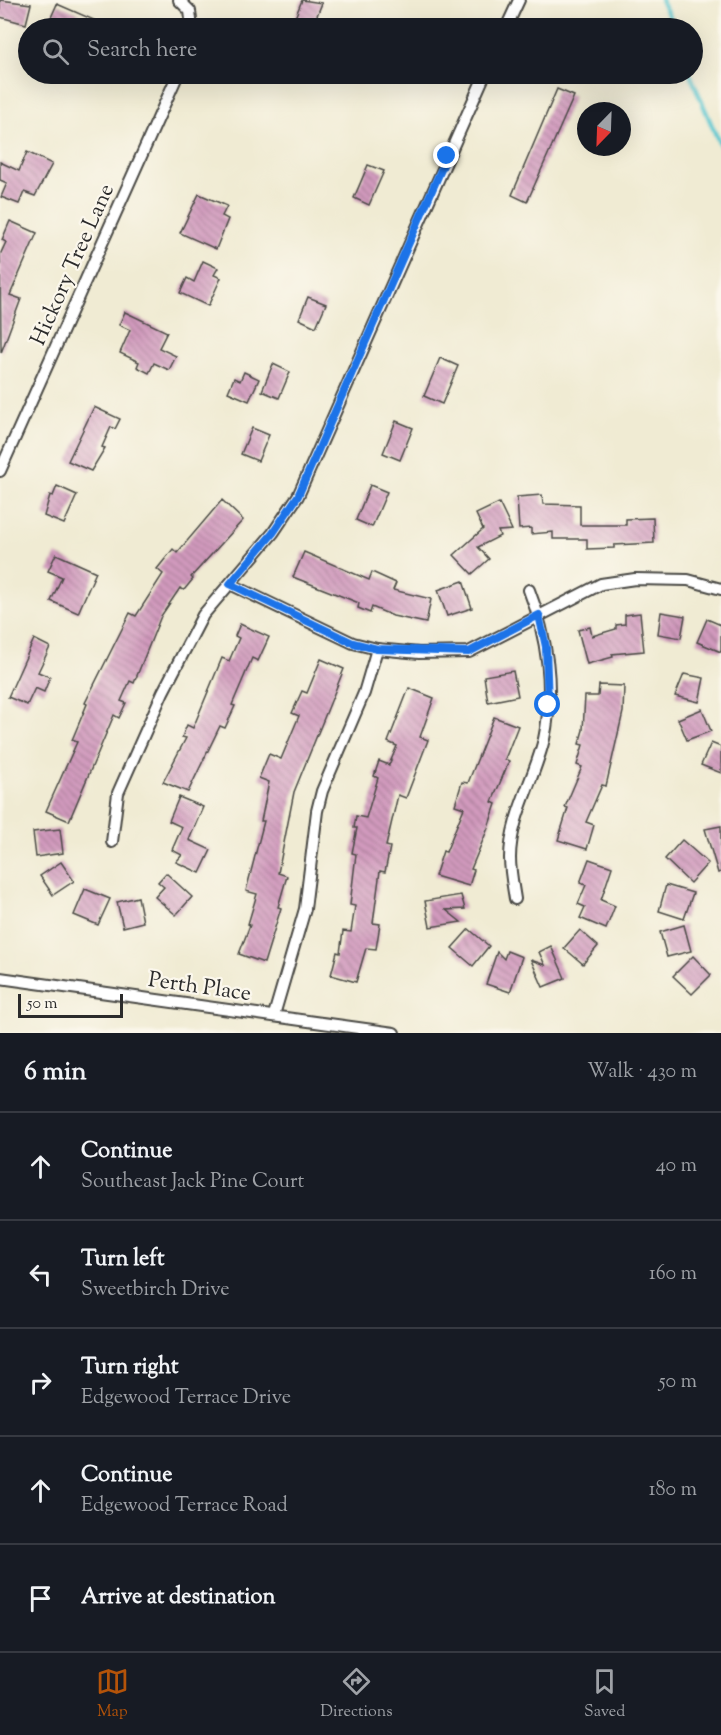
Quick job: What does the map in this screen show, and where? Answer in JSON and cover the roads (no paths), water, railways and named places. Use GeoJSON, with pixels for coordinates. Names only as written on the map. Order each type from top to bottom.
{"type":"FeatureCollection","features":[{"type":"Feature","properties":{"kind":"street"},"geometry":{"type":"LineString","coordinates":[[179,0],[190,11],[191,18]]}},
{"type":"Feature","properties":{"kind":"street"},"geometry":{"type":"LineString","coordinates":[[511,18],[519,0]]}},
{"type":"Feature","properties":{"kind":"street","name":"Hickory Tree Lane"},"geometry":{"type":"LineString","coordinates":[[0,471],[174,84]]}},
{"type":"Feature","properties":{"kind":"street"},"geometry":{"type":"LineString","coordinates":[[112,842],[118,793],[163,692],[203,615],[273,533],[298,496],[481,84]]}},
{"type":"Feature","properties":{"kind":"street"},"geometry":{"type":"LineString","coordinates":[[230,584],[353,643],[377,649],[469,652],[601,584],[635,579],[688,580],[721,589]]}},
{"type":"Feature","properties":{"kind":"street"},"geometry":{"type":"LineString","coordinates":[[515,899],[510,857],[518,819],[544,739],[548,705],[546,647],[539,615],[529,590]]}},
{"type":"Feature","properties":{"kind":"street"},"geometry":{"type":"LineString","coordinates":[[274,1015],[305,909],[317,812],[322,791],[364,693],[377,649]]}},
{"type":"Feature","properties":{"kind":"street","name":"Perth Place"},"geometry":{"type":"LineString","coordinates":[[0,978],[394,1033]]}},
{"type":"Feature","properties":{"kind":"waterway"},"geometry":{"type":"LineString","coordinates":[[661,0],[670,18]]}},
{"type":"Feature","properties":{"kind":"waterway"},"geometry":{"type":"LineString","coordinates":[[694,84],[721,147]]}}]}
